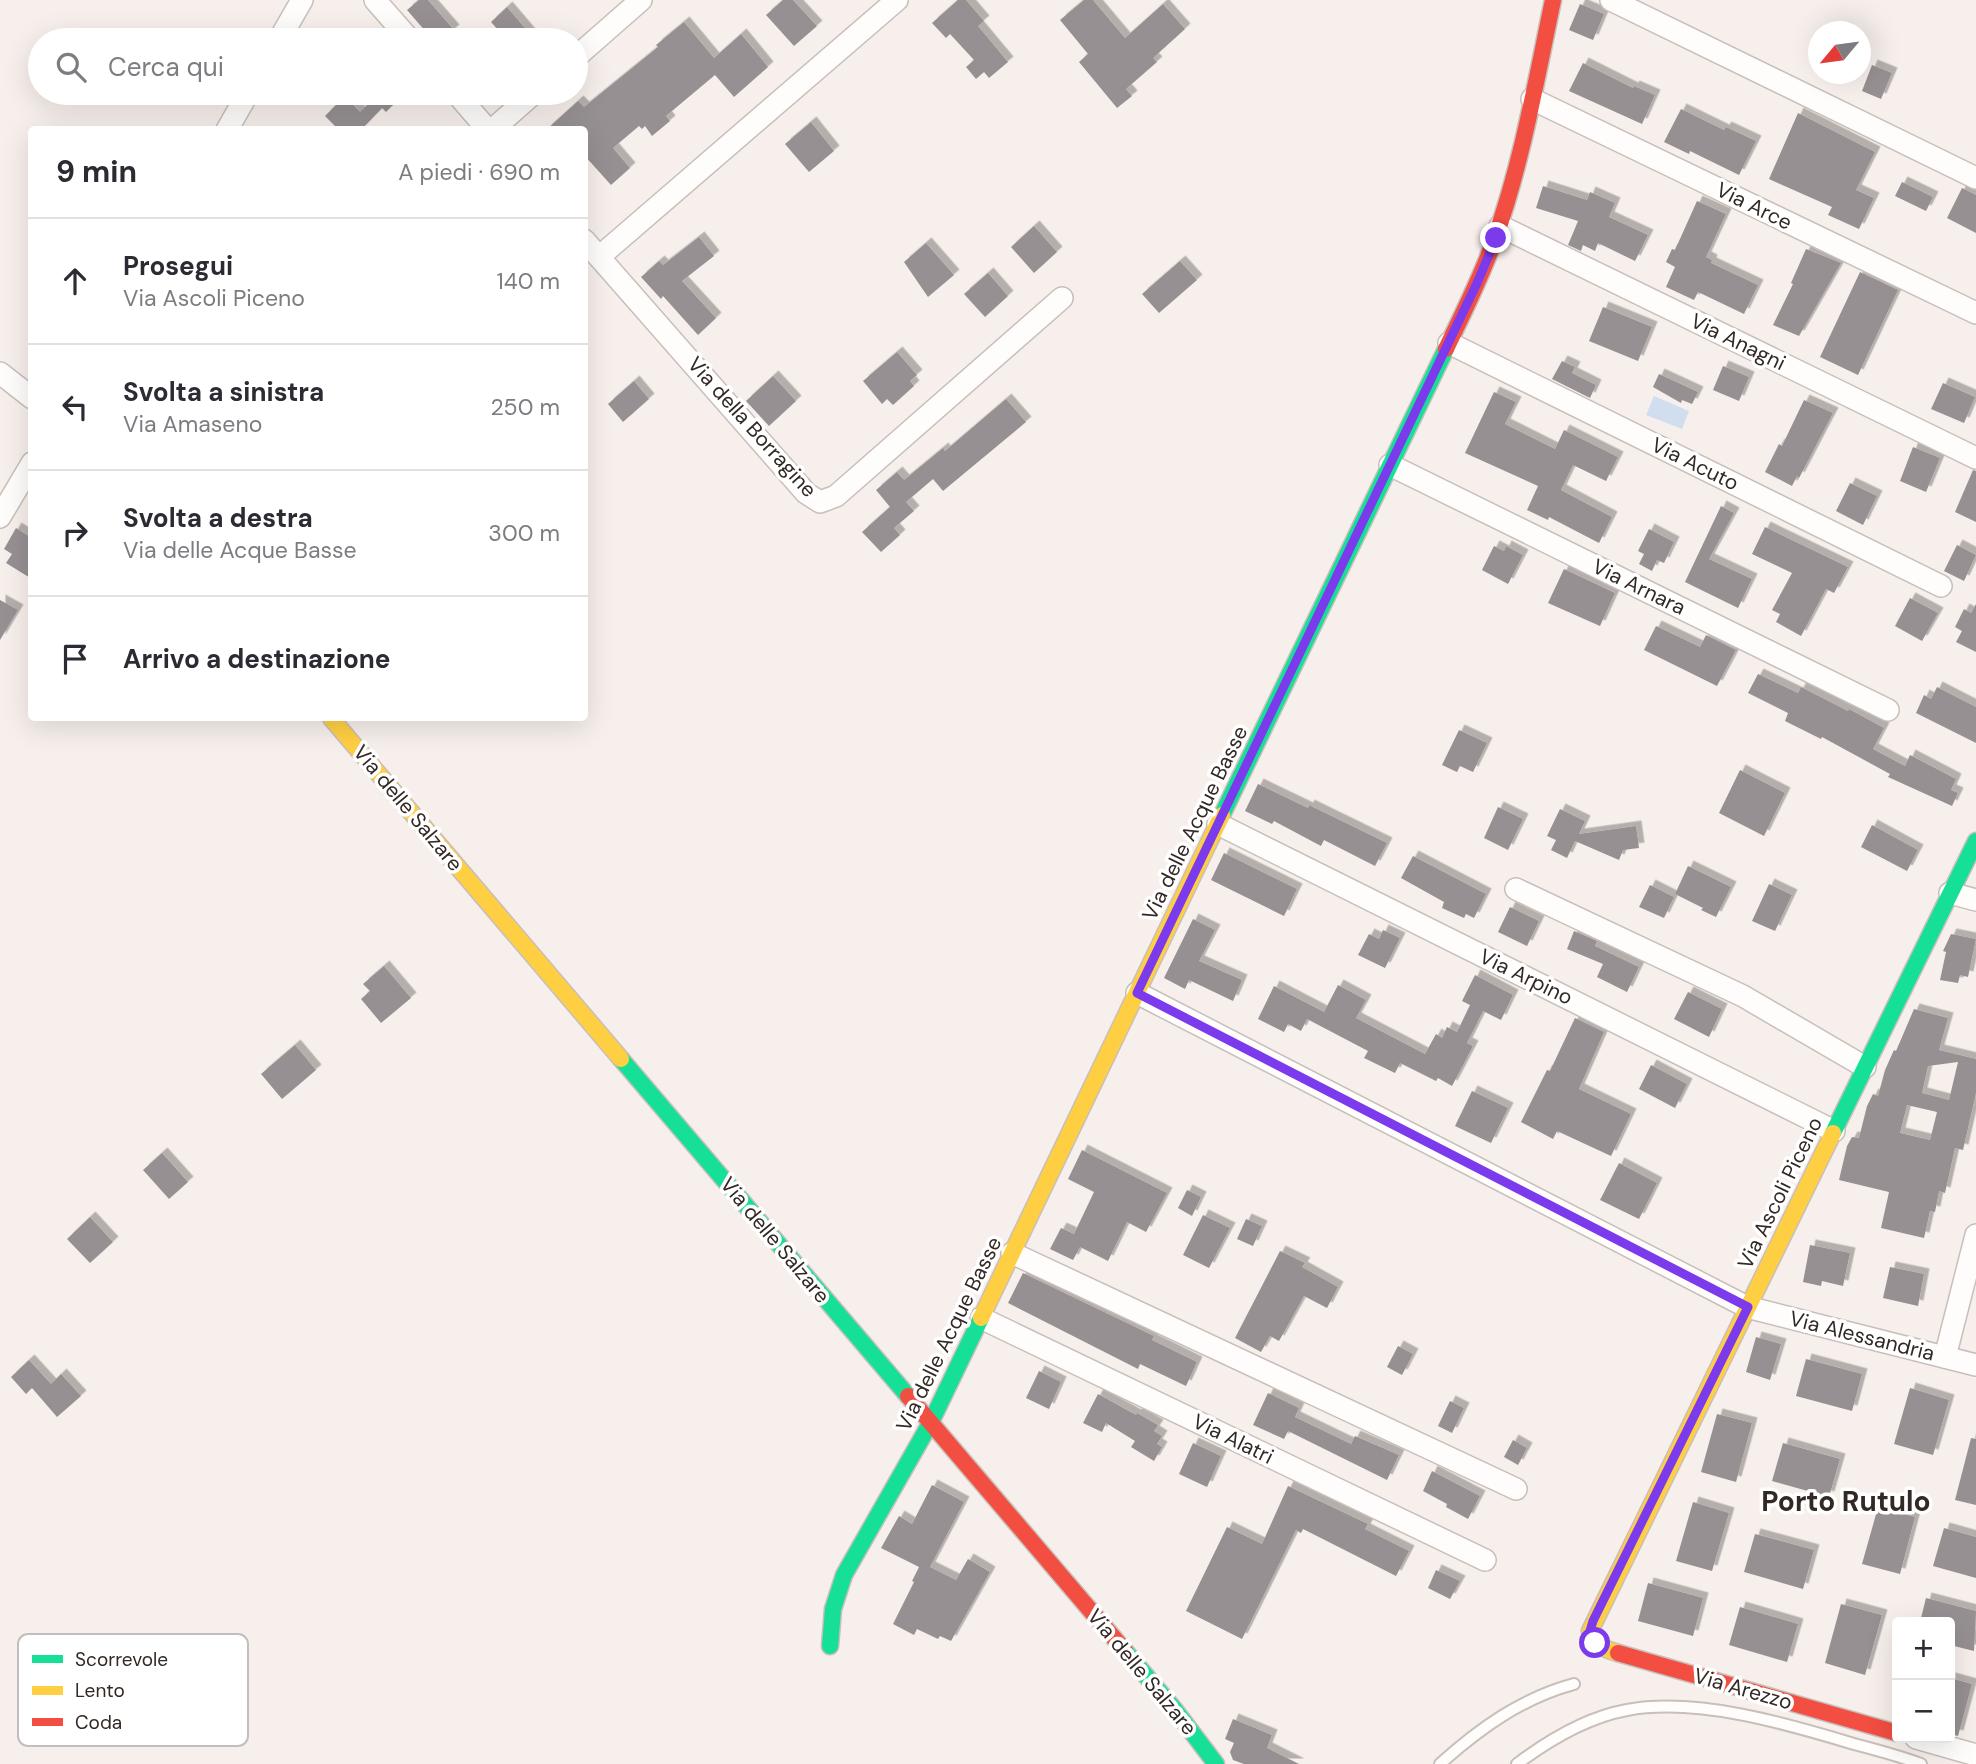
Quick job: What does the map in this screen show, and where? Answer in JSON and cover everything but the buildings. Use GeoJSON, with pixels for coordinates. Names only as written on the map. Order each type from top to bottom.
{"type":"FeatureCollection","features":[{"type":"Feature","properties":{"kind":"street"},"geometry":{"type":"LineString","coordinates":[[286,28],[302,0]]}},
{"type":"Feature","properties":{"kind":"street"},"geometry":{"type":"LineString","coordinates":[[375,0],[400,28]]}},
{"type":"Feature","properties":{"kind":"street"},"geometry":{"type":"LineString","coordinates":[[588,46],[641,0]]}},
{"type":"Feature","properties":{"kind":"street"},"geometry":{"type":"LineString","coordinates":[[599,257],[897,0]]}},
{"type":"Feature","properties":{"kind":"street","name":"Via delle Acque Basse"},"geometry":{"type":"LineString","coordinates":[[830,1646],[835,1601],[844,1575],[931,1422],[1481,275],[1500,226],[1532,99],[1553,0]]}},
{"type":"Feature","properties":{"kind":"street"},"geometry":{"type":"LineString","coordinates":[[1611,0],[1976,177]]}},
{"type":"Feature","properties":{"kind":"street","name":"Via Arce"},"geometry":{"type":"LineString","coordinates":[[1532,99],[1976,313]]}},
{"type":"Feature","properties":{"kind":"street"},"geometry":{"type":"LineString","coordinates":[[229,126],[241,105]]}},
{"type":"Feature","properties":{"kind":"street"},"geometry":{"type":"LineString","coordinates":[[467,105],[486,126]]}},
{"type":"Feature","properties":{"kind":"street"},"geometry":{"type":"LineString","coordinates":[[495,126],[520,105]]}},
{"type":"Feature","properties":{"kind":"street","name":"Via Anagni"},"geometry":{"type":"LineString","coordinates":[[1500,226],[1976,458]]}},
{"type":"Feature","properties":{"kind":"street","name":"Via della Borragine"},"geometry":{"type":"LineString","coordinates":[[588,245],[806,493],[820,502],[836,496],[1062,298]]}},
{"type":"Feature","properties":{"kind":"street","name":"Via Acuto"},"geometry":{"type":"LineString","coordinates":[[1449,343],[1941,586]]}},
{"type":"Feature","properties":{"kind":"street"},"geometry":{"type":"LineString","coordinates":[[0,373],[28,395]]}},
{"type":"Feature","properties":{"kind":"street","name":"Via Arnara"},"geometry":{"type":"LineString","coordinates":[[1390,465],[1888,710]]}},
{"type":"Feature","properties":{"kind":"street"},"geometry":{"type":"LineString","coordinates":[[0,517],[28,470]]}},
{"type":"Feature","properties":{"kind":"street","name":"Via delle Salzare"},"geometry":{"type":"LineString","coordinates":[[334,721],[1175,1710],[1216,1764]]}},
{"type":"Feature","properties":{"kind":"street","name":"Via Arpino"},"geometry":{"type":"LineString","coordinates":[[1218,824],[1834,1131]]}},
{"type":"Feature","properties":{"kind":"street","name":"Via Ascoli Piceno"},"geometry":{"type":"LineString","coordinates":[[1592,1639],[1590,1631],[1593,1621],[1976,842]]}},
{"type":"Feature","properties":{"kind":"street"},"geometry":{"type":"LineString","coordinates":[[1517,889],[1743,996],[1865,1067]]}},
{"type":"Feature","properties":{"kind":"street"},"geometry":{"type":"LineString","coordinates":[[1950,893],[1976,900]]}},
{"type":"Feature","properties":{"kind":"street","name":"Via Alessandria"},"geometry":{"type":"LineString","coordinates":[[1137,993],[1748,1307],[1976,1365]]}},
{"type":"Feature","properties":{"kind":"street"},"geometry":{"type":"LineString","coordinates":[[1945,1357],[1976,1235]]}},
{"type":"Feature","properties":{"kind":"street"},"geometry":{"type":"LineString","coordinates":[[1012,1253],[1516,1489]]}},
{"type":"Feature","properties":{"kind":"street","name":"Via Alatri"},"geometry":{"type":"LineString","coordinates":[[981,1318],[1485,1560]]}},
{"type":"Feature","properties":{"kind":"street","name":"Via Arezzo"},"geometry":{"type":"LineString","coordinates":[[1592,1639],[1606,1650],[1892,1731]]}},
{"type":"Feature","properties":{"kind":"street"},"geometry":{"type":"LineString","coordinates":[[1934,1743],[1976,1755]]}},
{"type":"Feature","properties":{"kind":"lane"},"geometry":{"type":"LineString","coordinates":[[1440,1764],[1484,1727],[1515,1707],[1544,1693],[1574,1684]]}},
{"type":"Feature","properties":{"kind":"lane"},"geometry":{"type":"LineString","coordinates":[[1517,1764],[1590,1721],[1627,1710],[1667,1706],[1751,1717],[1802,1728],[1921,1764]]}},
{"type":"Feature","properties":{"kind":"water"},"geometry":{"type":"Polygon","coordinates":[[[1654,396],[1689,411],[1682,429],[1646,415],[1654,396]]]}},
{"type":"Feature","properties":{"kind":"traffic: fast"},"geometry":{"type":"LineString","coordinates":[[1222,815],[1446,349]]}},
{"type":"Feature","properties":{"kind":"traffic: fast"},"geometry":{"type":"LineString","coordinates":[[1833,1133],[1976,841]]}},
{"type":"Feature","properties":{"kind":"traffic: fast"},"geometry":{"type":"LineString","coordinates":[[621,1059],[908,1396]]}},
{"type":"Feature","properties":{"kind":"traffic: fast"},"geometry":{"type":"LineString","coordinates":[[830,1646],[833,1609],[844,1575],[931,1422],[981,1318]]}},
{"type":"Feature","properties":{"kind":"traffic: fast"},"geometry":{"type":"LineString","coordinates":[[1125,1651],[1216,1764]]}},
{"type":"Feature","properties":{"kind":"traffic: slow"},"geometry":{"type":"LineString","coordinates":[[334,721],[621,1059]]}},
{"type":"Feature","properties":{"kind":"traffic: slow"},"geometry":{"type":"LineString","coordinates":[[981,1318],[1222,815]]}},
{"type":"Feature","properties":{"kind":"traffic: slow"},"geometry":{"type":"LineString","coordinates":[[1618,1653],[1601,1646],[1590,1631],[1833,1133]]}},
{"type":"Feature","properties":{"kind":"traffic: jam"},"geometry":{"type":"LineString","coordinates":[[1446,349],[1483,268],[1504,212],[1528,122],[1553,0]]}},
{"type":"Feature","properties":{"kind":"traffic: jam"},"geometry":{"type":"LineString","coordinates":[[908,1396],[1125,1651]]}},
{"type":"Feature","properties":{"kind":"traffic: jam"},"geometry":{"type":"LineString","coordinates":[[1618,1653],[1892,1732]]}},
{"type":"Feature","properties":{"kind":"district","name":"Porto Rutulo"},"geometry":{"type":"Point","coordinates":[1846,1501]}},
{"type":"Feature","properties":{"kind":"route"},"geometry":{"type":"LineString","coordinates":[[1496,238],[1478,281],[1137,993],[1748,1307],[1593,1621],[1590,1635],[1595,1643]]}}]}
